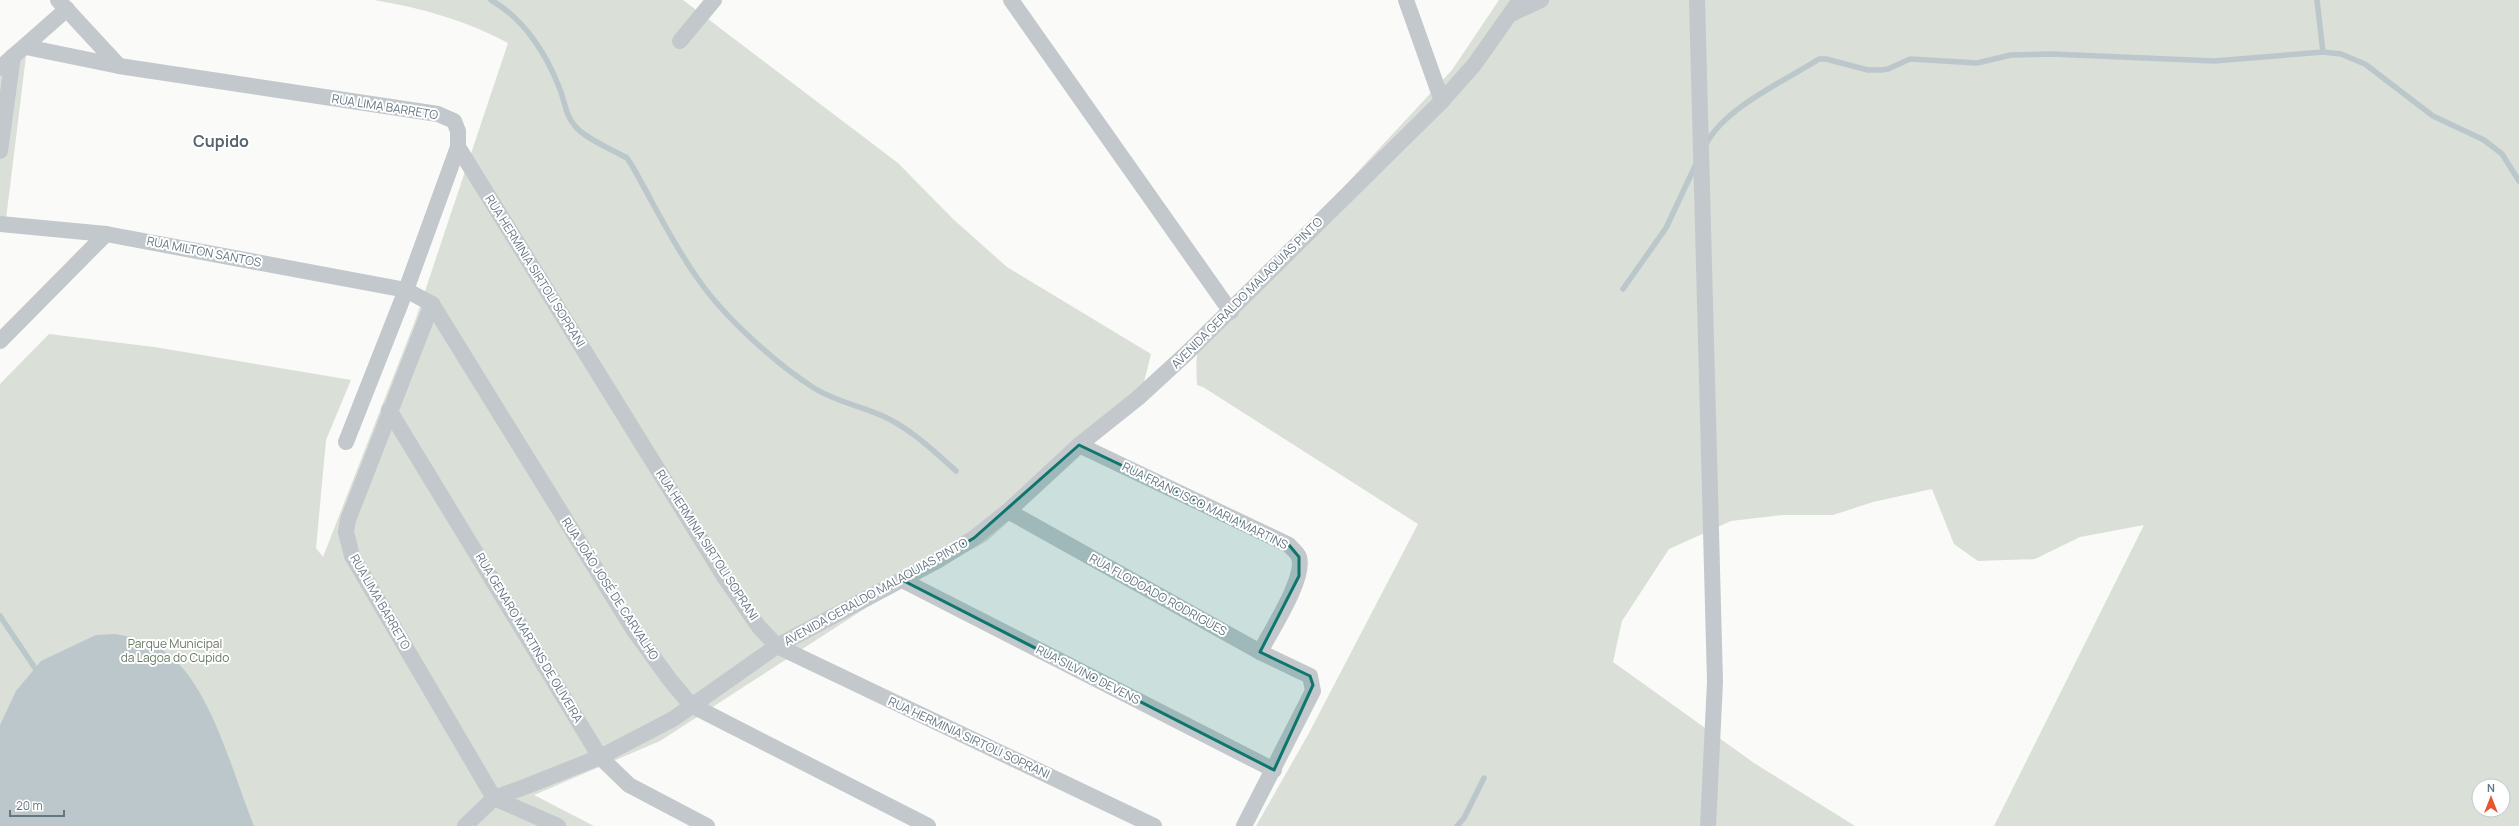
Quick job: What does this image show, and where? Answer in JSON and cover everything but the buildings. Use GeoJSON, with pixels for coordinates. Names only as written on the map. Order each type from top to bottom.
{"type":"FeatureCollection","features":[{"type":"Feature","properties":{"kind":"street"},"geometry":{"type":"LineString","coordinates":[[680,41],[714,0]]}},
{"type":"Feature","properties":{"kind":"street"},"geometry":{"type":"LineString","coordinates":[[1012,0],[1231,312]]}},
{"type":"Feature","properties":{"kind":"street"},"geometry":{"type":"LineString","coordinates":[[1406,0],[1442,101]]}},
{"type":"Feature","properties":{"kind":"street","name":"AVENIDA GERALDO MALAQUIAS PINTO"},"geometry":{"type":"LineString","coordinates":[[465,826],[494,798],[600,757],[673,718],[776,646],[902,580],[974,538],[1008,511],[1079,444],[1138,398],[1231,312],[1364,177],[1442,101],[1474,65],[1512,14],[1520,0]]}},
{"type":"Feature","properties":{"kind":"street"},"geometry":{"type":"LineString","coordinates":[[1512,14],[1541,0]]}},
{"type":"Feature","properties":{"kind":"street"},"geometry":{"type":"LineString","coordinates":[[1697,0],[1715,682],[1708,826]]}},
{"type":"Feature","properties":{"kind":"street"},"geometry":{"type":"LineString","coordinates":[[0,68],[19,52],[63,5],[120,66]]}},
{"type":"Feature","properties":{"kind":"street"},"geometry":{"type":"LineString","coordinates":[[0,151],[19,52]]}},
{"type":"Feature","properties":{"kind":"street","name":"RUA LIMA BARRETO"},"geometry":{"type":"LineString","coordinates":[[19,52],[438,114],[454,121],[458,131],[458,147],[406,290],[346,442]]}},
{"type":"Feature","properties":{"kind":"street","name":"RUA HERMINIA SIRTOLI SOPRANI"},"geometry":{"type":"LineString","coordinates":[[458,147],[725,578],[760,628],[776,646],[1154,826]]}},
{"type":"Feature","properties":{"kind":"street","name":"RUA MILTON SANTOS"},"geometry":{"type":"LineString","coordinates":[[0,224],[106,234],[406,290],[432,304]]}},
{"type":"Feature","properties":{"kind":"street"},"geometry":{"type":"LineString","coordinates":[[0,341],[106,234]]}},
{"type":"Feature","properties":{"kind":"street","name":"RUA LIMA BARRETO"},"geometry":{"type":"LineString","coordinates":[[432,304],[389,410],[348,520],[347,542],[352,556],[494,798]]}},
{"type":"Feature","properties":{"kind":"street","name":"RUA JOÃO JOSÉ DE CARVALHO"},"geometry":{"type":"LineString","coordinates":[[432,304],[633,629],[670,680],[692,705],[928,826]]}},
{"type":"Feature","properties":{"kind":"street","name":"RUA GENARO MARTINS DE OLIVEIRA"},"geometry":{"type":"LineString","coordinates":[[389,410],[600,757],[629,785],[708,826]]}},
{"type":"Feature","properties":{"kind":"street","name":"RUA FRANCISCO MARIA MARTINS"},"geometry":{"type":"LineString","coordinates":[[1079,444],[1289,545],[1295,551],[1299,557],[1299,576],[1260,652]]}},
{"type":"Feature","properties":{"kind":"street","name":"RUA FLODOADO RODRIGUES"},"geometry":{"type":"LineString","coordinates":[[1008,511],[1260,652],[1310,676],[1313,691],[1274,770]]}},
{"type":"Feature","properties":{"kind":"street","name":"RUA SILVINO DEVENS"},"geometry":{"type":"LineString","coordinates":[[902,580],[1274,770]]}},
{"type":"Feature","properties":{"kind":"street"},"geometry":{"type":"LineString","coordinates":[[1244,826],[1274,770]]}},
{"type":"Feature","properties":{"kind":"street"},"geometry":{"type":"LineString","coordinates":[[494,798],[558,826]]}},
{"type":"Feature","properties":{"kind":"highlighted area"},"geometry":{"type":"Polygon","coordinates":[[[1079,445],[1289,545],[1299,557],[1299,576],[1260,652],[1310,676],[1313,685],[1274,770],[902,580],[974,538],[1079,445]]]}},
{"type":"Feature","properties":{"kind":"green space","name":"Parque Municipal da Lagoa do Cupido"},"geometry":{"type":"Polygon","coordinates":[[[374,0],[683,0],[898,163],[953,219],[1007,267],[1151,354],[1139,402],[987,541],[869,606],[660,741],[534,795],[594,826],[0,826],[0,384],[49,334],[154,347],[351,380],[326,440],[316,548],[323,557],[415,321],[508,43],[460,21],[426,11],[374,0]]]}},
{"type":"Feature","properties":{"kind":"green space"},"geometry":{"type":"Polygon","coordinates":[[[1499,0],[2519,0],[2519,826],[1994,826],[2144,525],[2080,537],[2035,559],[1978,561],[1954,544],[1932,489],[1873,502],[1833,515],[1783,515],[1731,521],[1669,549],[1622,621],[1613,662],[1754,763],[1855,826],[1256,826],[1309,733],[1418,524],[1203,387],[1197,385],[1196,369],[1200,346],[1207,333],[1452,70],[1499,0]]]}},
{"type":"Feature","properties":{"kind":"green space"},"geometry":{"type":"Polygon","coordinates":[[[27,48],[6,219],[0,219],[0,74],[27,48]]]}},
{"type":"Feature","properties":{"kind":"shaded area"},"geometry":{"type":"Polygon","coordinates":[[[115,634],[141,640],[164,651],[180,665],[195,684],[218,731],[254,826],[0,826],[0,725],[16,691],[41,661],[96,635],[115,634]]]}},
{"type":"Feature","properties":{"kind":"waterway"},"geometry":{"type":"LineString","coordinates":[[491,0],[513,16],[523,26],[540,49],[554,74],[567,113],[575,126],[585,135],[627,158],[671,237],[698,279],[709,294],[736,324],[767,353],[799,378],[823,393],[878,414],[897,423],[923,442],[956,471]]}},
{"type":"Feature","properties":{"kind":"waterway"},"geometry":{"type":"LineString","coordinates":[[2317,0],[2323,52]]}},
{"type":"Feature","properties":{"kind":"waterway"},"geometry":{"type":"LineString","coordinates":[[1706,144],[1727,118],[1741,107],[1819,59],[1826,59],[1868,70],[1881,70],[1888,69],[1910,59],[1977,63],[2011,55],[2052,54],[2214,61],[2323,52],[2341,54],[2365,64],[2433,116],[2484,140],[2502,154],[2519,181]]}},
{"type":"Feature","properties":{"kind":"waterway"},"geometry":{"type":"LineString","coordinates":[[1623,289],[1666,228],[1697,162]]}},
{"type":"Feature","properties":{"kind":"waterway"},"geometry":{"type":"LineString","coordinates":[[0,616],[39,674]]}},
{"type":"Feature","properties":{"kind":"waterway"},"geometry":{"type":"LineString","coordinates":[[1457,826],[1464,818],[1484,778]]}},
{"type":"Feature","properties":{"kind":"district","name":"Cupido"},"geometry":{"type":"Point","coordinates":[221,141]}}]}
